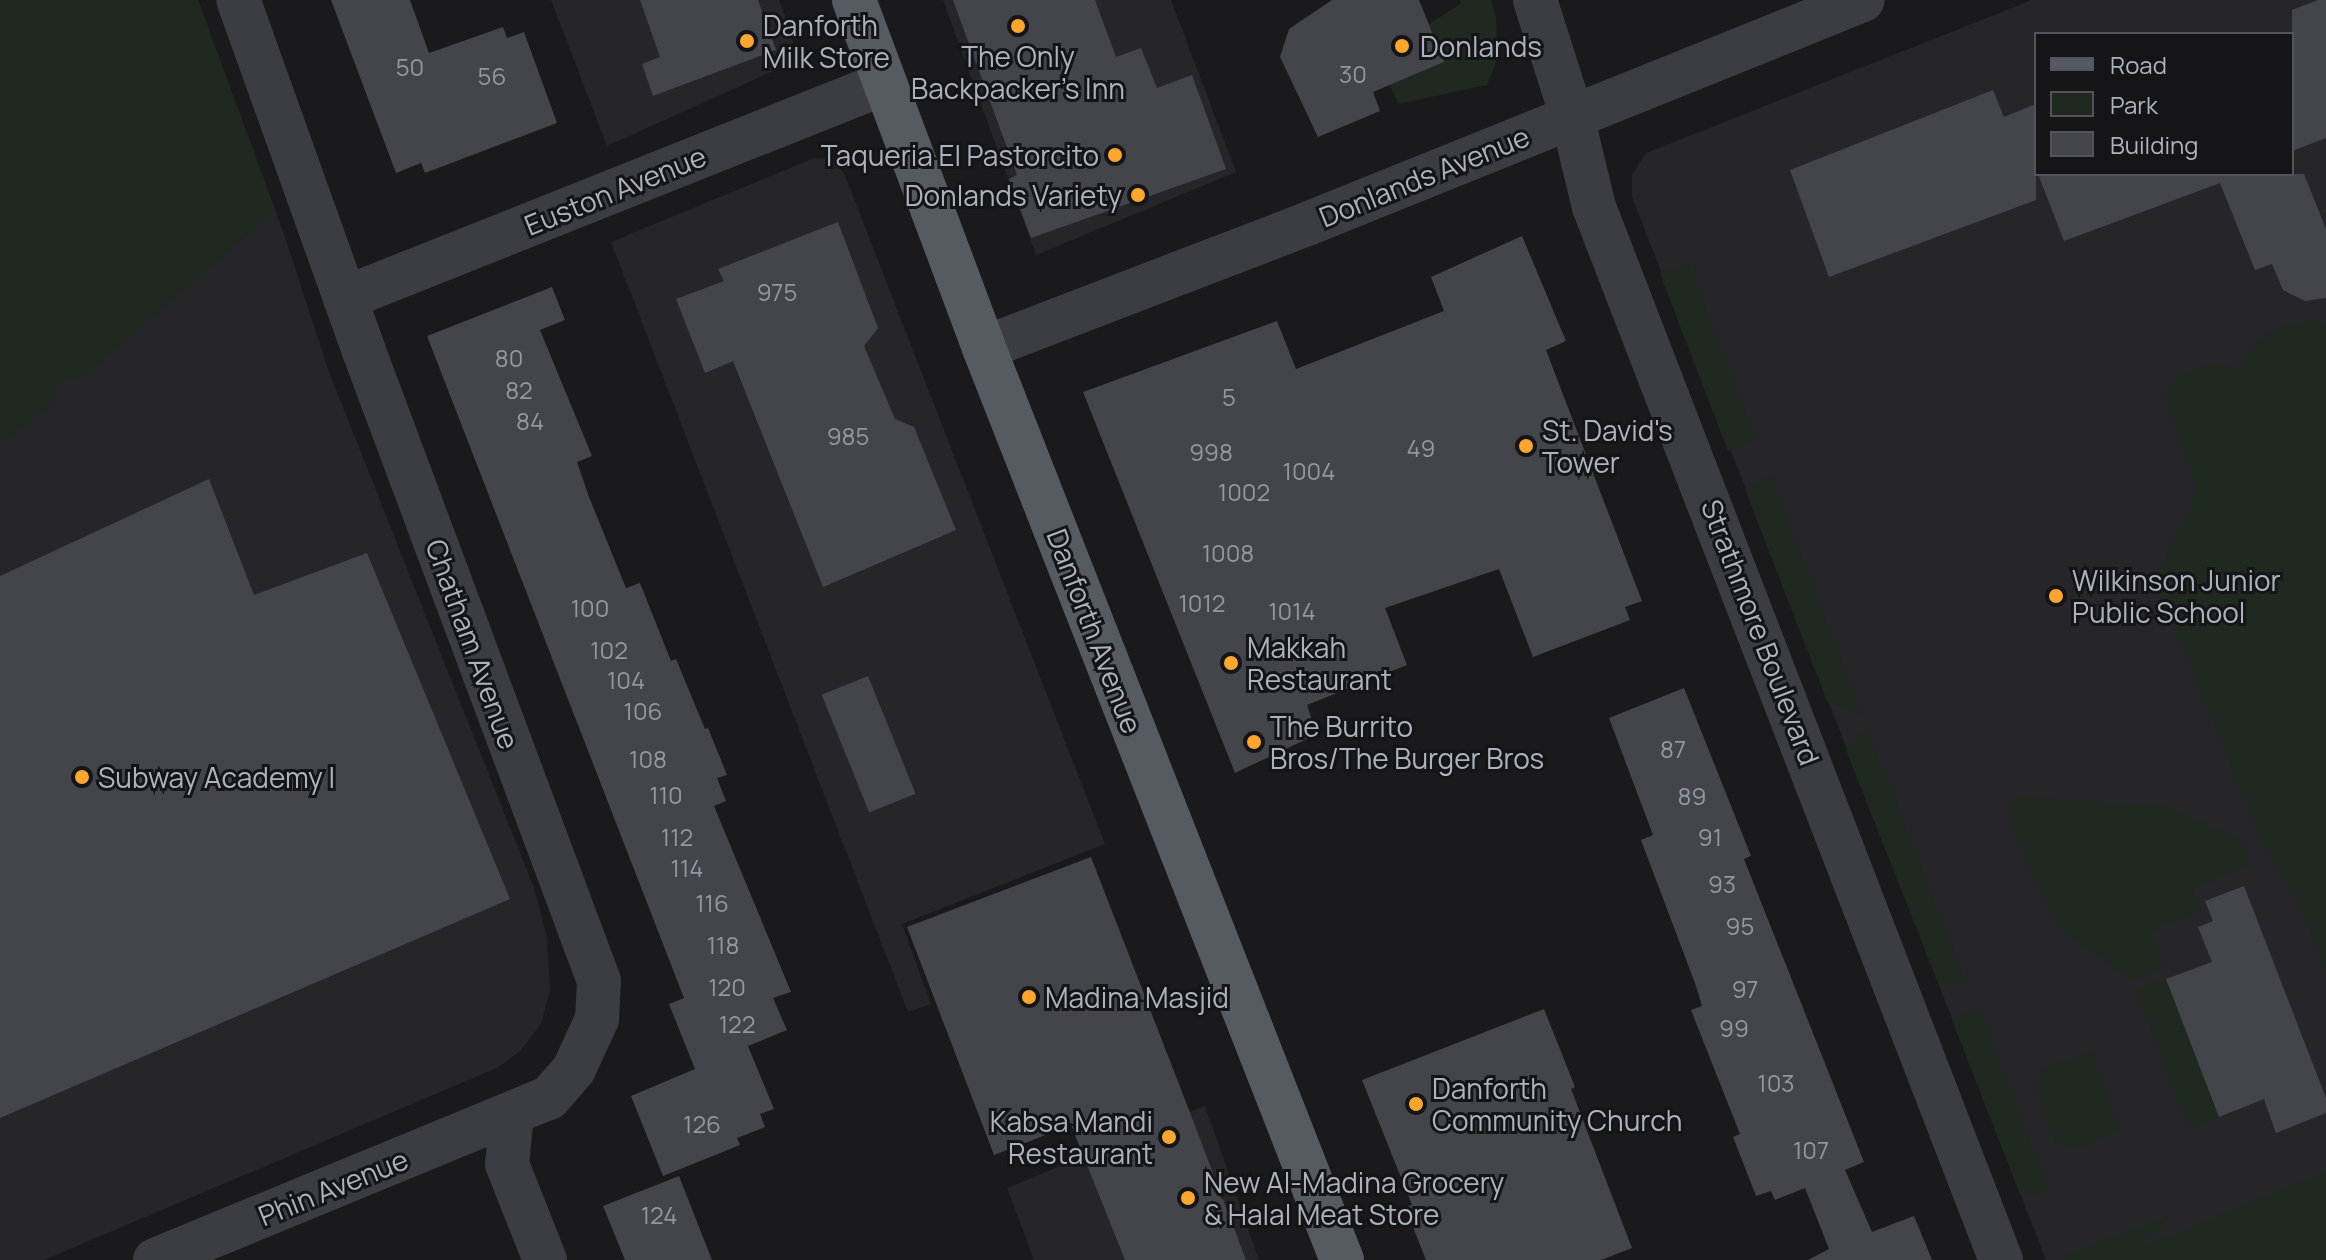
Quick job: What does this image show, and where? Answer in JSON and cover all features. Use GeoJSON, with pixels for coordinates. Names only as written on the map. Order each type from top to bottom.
{"type":"FeatureCollection","features":[{"type":"Feature","properties":{"kind":"main road","name":"Danforth Avenue"},"geometry":{"type":"LineString","coordinates":[[854,0],[984,348],[1342,1260]]}},
{"type":"Feature","properties":{"kind":"street","name":"Chatham Avenue"},"geometry":{"type":"LineString","coordinates":[[238,0],[345,298],[599,981],[597,1019],[574,1069],[549,1098],[512,1114]]}},
{"type":"Feature","properties":{"kind":"street","name":"Strathmore Boulevard"},"geometry":{"type":"LineString","coordinates":[[1535,0],[1572,116],[1594,207],[2001,1260]]}},
{"type":"Feature","properties":{"kind":"street","name":"Donlands Avenue"},"geometry":{"type":"LineString","coordinates":[[984,348],[1307,224],[1863,0]]}},
{"type":"Feature","properties":{"kind":"street","name":"Euston Avenue"},"geometry":{"type":"LineString","coordinates":[[345,298],[885,83]]}},
{"type":"Feature","properties":{"kind":"street","name":"Phin Avenue"},"geometry":{"type":"LineString","coordinates":[[155,1260],[512,1114]]}},
{"type":"Feature","properties":{"kind":"street"},"geometry":{"type":"LineString","coordinates":[[512,1114],[507,1164],[545,1260]]}},
{"type":"Feature","properties":{"kind":"shaded area"},"geometry":{"type":"Polygon","coordinates":[[[0,0],[198,0],[283,231],[329,372],[534,888],[547,938],[550,990],[541,1024],[521,1050],[499,1067],[44,1260],[0,1260],[0,0]]]}},
{"type":"Feature","properties":{"kind":"shaded area"},"geometry":{"type":"Polygon","coordinates":[[[551,0],[779,0],[793,37],[791,53],[787,63],[771,72],[607,146],[551,0]]]}},
{"type":"Feature","properties":{"kind":"shaded area"},"geometry":{"type":"Polygon","coordinates":[[[943,0],[1171,0],[1236,172],[1036,255],[943,0]]]}},
{"type":"Feature","properties":{"kind":"shaded area","name":"Wilkinson Junior Public School"},"geometry":{"type":"Polygon","coordinates":[[[2032,0],[2326,0],[2326,1260],[2046,1260],[1632,197],[1632,174],[1646,153],[2032,0]]]}},
{"type":"Feature","properties":{"kind":"shaded area"},"geometry":{"type":"Polygon","coordinates":[[[831,158],[844,173],[1105,844],[902,924],[931,1004],[908,1012],[611,242],[812,159],[831,158]]]}},
{"type":"Feature","properties":{"kind":"shaded area"},"geometry":{"type":"Polygon","coordinates":[[[1205,1106],[1259,1260],[1034,1260],[1007,1188],[1205,1106]]]}},
{"type":"Feature","properties":{"kind":"green space"},"geometry":{"type":"Polygon","coordinates":[[[0,0],[198,0],[275,211],[77,382],[68,376],[52,390],[53,404],[0,444],[0,0]]]}},
{"type":"Feature","properties":{"kind":"green space"},"geometry":{"type":"Polygon","coordinates":[[[1460,0],[1491,0],[1496,16],[1497,59],[1487,85],[1398,104],[1390,85],[1444,62],[1429,24],[1461,4],[1460,0]]]}},
{"type":"Feature","properties":{"kind":"green space"},"geometry":{"type":"Polygon","coordinates":[[[1688,263],[1756,440],[1728,451],[1660,274],[1688,263]]]}},
{"type":"Feature","properties":{"kind":"green space"},"geometry":{"type":"Polygon","coordinates":[[[2317,321],[2326,324],[2326,974],[2302,909],[2264,846],[2157,585],[2171,541],[2192,512],[2196,481],[2163,397],[2177,377],[2197,367],[2218,363],[2239,370],[2251,348],[2270,332],[2292,322],[2317,321]]]}},
{"type":"Feature","properties":{"kind":"green space"},"geometry":{"type":"Polygon","coordinates":[[[1770,475],[1862,715],[1827,701],[1746,492],[1770,475]]]}},
{"type":"Feature","properties":{"kind":"green space"},"geometry":{"type":"Polygon","coordinates":[[[1867,728],[1965,980],[1950,985],[1938,983],[1846,750],[1867,728]]]}},
{"type":"Feature","properties":{"kind":"green space"},"geometry":{"type":"Polygon","coordinates":[[[2014,796],[2167,806],[2241,840],[2251,865],[2192,889],[2199,910],[2150,932],[2164,967],[2132,981],[2060,928],[2050,914],[2014,831],[2010,814],[2014,796]]]}},
{"type":"Feature","properties":{"kind":"green space"},"geometry":{"type":"Polygon","coordinates":[[[2166,979],[2219,1117],[2189,1129],[2136,990],[2166,979]]]}},
{"type":"Feature","properties":{"kind":"green space"},"geometry":{"type":"Polygon","coordinates":[[[1978,1007],[2049,1189],[2038,1193],[2020,1194],[1952,1020],[1978,1007]]]}},
{"type":"Feature","properties":{"kind":"green space"},"geometry":{"type":"Polygon","coordinates":[[[2091,1051],[2121,1131],[2075,1149],[2056,1143],[2035,1087],[2043,1069],[2091,1051]]]}},
{"type":"Feature","properties":{"kind":"green space"},"geometry":{"type":"Polygon","coordinates":[[[2326,1171],[2326,1260],[2065,1260],[2068,1254],[2172,1214],[2140,1248],[2326,1171]]]}},
{"type":"Feature","properties":{"kind":"building"},"geometry":{"type":"Polygon","coordinates":[[[331,0],[410,0],[429,53],[503,27],[507,38],[524,32],[557,123],[425,173],[421,163],[396,173],[331,0]]]}},
{"type":"Feature","properties":{"kind":"building"},"geometry":{"type":"Polygon","coordinates":[[[640,0],[758,0],[776,50],[653,96],[642,64],[660,57],[640,0]]]}},
{"type":"Feature","properties":{"kind":"building"},"geometry":{"type":"Polygon","coordinates":[[[953,0],[1095,0],[1116,57],[1141,48],[1157,88],[1192,75],[1226,169],[1031,238],[1009,179],[1017,175],[953,0]]]}},
{"type":"Feature","properties":{"kind":"building","name":"Donlands"},"geometry":{"type":"Polygon","coordinates":[[[1332,0],[1419,0],[1444,62],[1373,92],[1380,111],[1318,137],[1280,57],[1289,29],[1332,0]]]}},
{"type":"Feature","properties":{"kind":"building"},"geometry":{"type":"Polygon","coordinates":[[[2326,0],[2326,138],[2294,150],[2294,32],[2292,10],[2326,0]]]}},
{"type":"Feature","properties":{"kind":"building"},"geometry":{"type":"Polygon","coordinates":[[[1993,90],[2004,117],[2034,105],[2036,200],[1829,277],[1790,170],[1993,90]]]}},
{"type":"Feature","properties":{"kind":"building"},"geometry":{"type":"Polygon","coordinates":[[[2304,174],[2326,229],[2326,298],[2305,301],[2283,290],[2272,264],[2255,270],[2220,183],[2064,241],[2039,176],[2304,174]]]}},
{"type":"Feature","properties":{"kind":"building"},"geometry":{"type":"Polygon","coordinates":[[[838,222],[878,328],[864,346],[895,419],[914,427],[956,530],[823,587],[733,361],[705,373],[676,299],[724,281],[718,269],[838,222]]]}},
{"type":"Feature","properties":{"kind":"building"},"geometry":{"type":"Polygon","coordinates":[[[1522,236],[1566,341],[1546,350],[1642,601],[1625,607],[1630,620],[1533,657],[1499,569],[1385,608],[1407,665],[1307,705],[1313,723],[1304,727],[1309,738],[1235,773],[1083,392],[1277,321],[1296,369],[1444,311],[1431,277],[1522,236]]]}},
{"type":"Feature","properties":{"kind":"building"},"geometry":{"type":"Polygon","coordinates":[[[552,287],[565,320],[540,330],[592,456],[577,462],[626,588],[640,583],[671,661],[676,659],[727,775],[717,778],[726,801],[714,806],[791,992],[773,998],[787,1030],[748,1046],[774,1109],[760,1114],[765,1127],[737,1138],[740,1145],[663,1176],[631,1096],[695,1069],[669,1004],[684,998],[427,336],[552,287]]]}},
{"type":"Feature","properties":{"kind":"building"},"geometry":{"type":"Polygon","coordinates":[[[209,479],[254,595],[367,553],[510,899],[0,1118],[0,576],[209,479]]]}},
{"type":"Feature","properties":{"kind":"building"},"geometry":{"type":"Polygon","coordinates":[[[868,676],[916,794],[869,812],[822,695],[868,676]]]}},
{"type":"Feature","properties":{"kind":"building"},"geometry":{"type":"Polygon","coordinates":[[[1684,688],[1751,856],[1744,859],[1864,1162],[1845,1170],[1872,1232],[1914,1216],[1932,1260],[1808,1260],[1829,1249],[1805,1188],[1775,1200],[1771,1191],[1756,1196],[1733,1137],[1740,1134],[1691,1010],[1702,1006],[1696,986],[1641,840],[1653,835],[1609,718],[1684,688]]]}},
{"type":"Feature","properties":{"kind":"building"},"geometry":{"type":"Polygon","coordinates":[[[1091,857],[1246,1260],[1125,1260],[1071,1125],[994,1155],[907,927],[1091,857]]]}},
{"type":"Feature","properties":{"kind":"building"},"geometry":{"type":"Polygon","coordinates":[[[2244,886],[2326,1098],[2326,1113],[2276,1133],[2264,1099],[2219,1117],[2166,979],[2212,962],[2198,927],[2213,921],[2205,901],[2244,886]]]}},
{"type":"Feature","properties":{"kind":"building"},"geometry":{"type":"Polygon","coordinates":[[[1544,1009],[1632,1248],[1601,1260],[1426,1260],[1405,1207],[1412,1205],[1362,1080],[1544,1009]]]}},
{"type":"Feature","properties":{"kind":"building"},"geometry":{"type":"Polygon","coordinates":[[[679,1176],[712,1260],[625,1260],[603,1206],[679,1176]]]}},
{"type":"Feature","properties":{"kind":"place","name":"The Only Backpacker's Inn"},"geometry":{"type":"Point","coordinates":[1018,26]}},
{"type":"Feature","properties":{"kind":"place","name":"Danforth Milk Store"},"geometry":{"type":"Point","coordinates":[747,41]}},
{"type":"Feature","properties":{"kind":"place","name":"Donlands"},"geometry":{"type":"Point","coordinates":[1402,46]}},
{"type":"Feature","properties":{"kind":"place","name":"Taqueria El Pastorcito"},"geometry":{"type":"Point","coordinates":[1115,155]}},
{"type":"Feature","properties":{"kind":"place","name":"Donlands Variety"},"geometry":{"type":"Point","coordinates":[1138,195]}},
{"type":"Feature","properties":{"kind":"place","name":"St. David's Tower"},"geometry":{"type":"Point","coordinates":[1526,446]}},
{"type":"Feature","properties":{"kind":"place","name":"Wilkinson Junior Public School"},"geometry":{"type":"Point","coordinates":[2056,596]}},
{"type":"Feature","properties":{"kind":"place","name":"Makkah Restaurant"},"geometry":{"type":"Point","coordinates":[1231,663]}},
{"type":"Feature","properties":{"kind":"place","name":"The Burrito Bros/The Burger Bros"},"geometry":{"type":"Point","coordinates":[1254,742]}},
{"type":"Feature","properties":{"kind":"place","name":"Subway Academy I"},"geometry":{"type":"Point","coordinates":[82,777]}},
{"type":"Feature","properties":{"kind":"place","name":"Madina Masjid"},"geometry":{"type":"Point","coordinates":[1029,997]}},
{"type":"Feature","properties":{"kind":"place","name":"Danforth Community Church"},"geometry":{"type":"Point","coordinates":[1416,1104]}},
{"type":"Feature","properties":{"kind":"place","name":"Kabsa Mandi Restaurant"},"geometry":{"type":"Point","coordinates":[1169,1137]}},
{"type":"Feature","properties":{"kind":"place","name":"New Al-Madina Grocery & Halal Meat Store"},"geometry":{"type":"Point","coordinates":[1188,1198]}}]}
